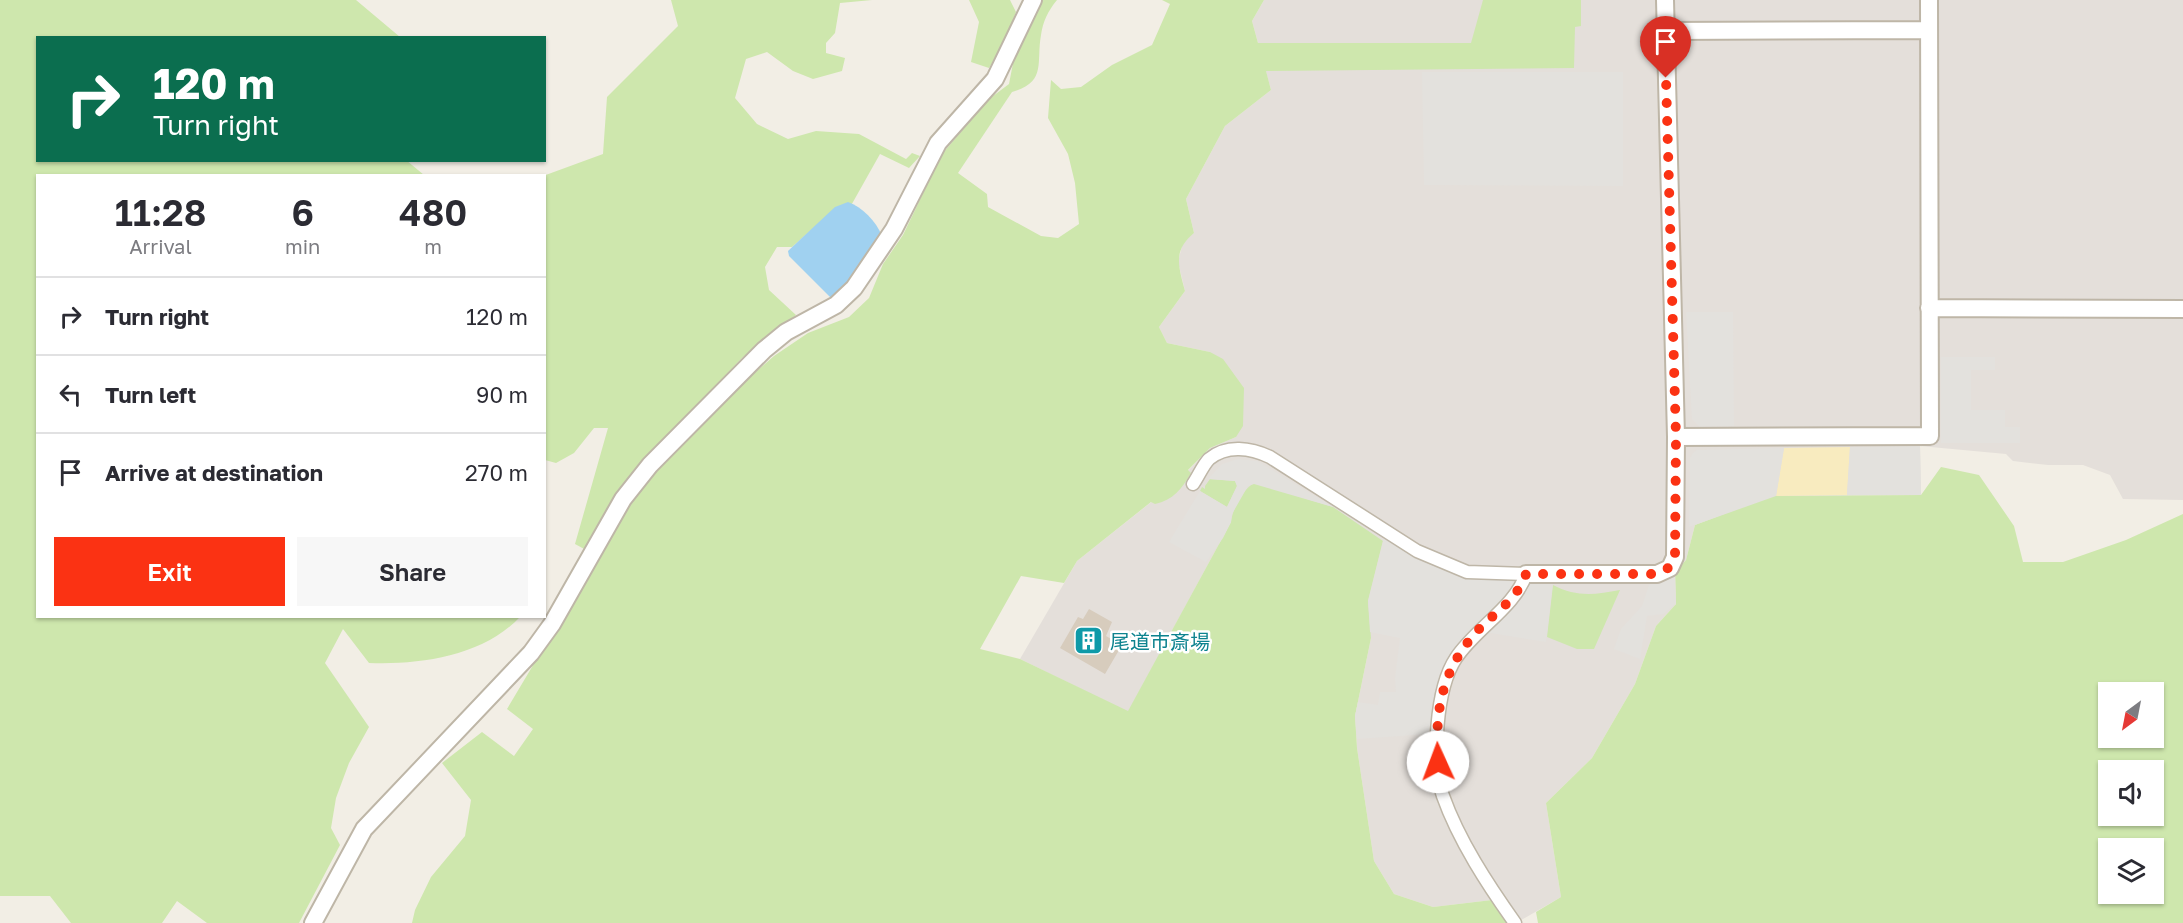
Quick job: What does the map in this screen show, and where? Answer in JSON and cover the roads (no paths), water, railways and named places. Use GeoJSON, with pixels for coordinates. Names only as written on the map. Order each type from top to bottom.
{"type":"FeatureCollection","features":[{"type":"Feature","properties":{"kind":"street"},"geometry":{"type":"LineString","coordinates":[[314,923],[364,829],[531,653],[552,624],[623,499],[650,465],[764,350],[786,332],[836,305],[854,288],[894,229],[938,143],[995,79],[1033,0]]}},
{"type":"Feature","properties":{"kind":"street"},"geometry":{"type":"LineString","coordinates":[[1193,484],[1208,459],[1225,451],[1252,449],[1270,457],[1417,551],[1467,572],[1657,574],[1670,567],[1675,557],[1676,437],[1665,0]]}},
{"type":"Feature","properties":{"kind":"street"},"geometry":{"type":"LineString","coordinates":[[1676,437],[1930,436],[1929,0]]}},
{"type":"Feature","properties":{"kind":"street"},"geometry":{"type":"LineString","coordinates":[[1665,31],[1928,30]]}},
{"type":"Feature","properties":{"kind":"street"},"geometry":{"type":"LineString","coordinates":[[1929,308],[2183,309]]}},
{"type":"Feature","properties":{"kind":"street"},"geometry":{"type":"LineString","coordinates":[[1515,923],[1470,853],[1442,794],[1437,736],[1442,694],[1455,660],[1479,629],[1513,597],[1526,574]]}},
{"type":"Feature","properties":{"kind":"water"},"geometry":{"type":"Polygon","coordinates":[[[848,202],[868,215],[882,236],[860,269],[831,298],[789,256],[788,251],[835,207],[848,202]]]}},
{"type":"Feature","properties":{"kind":"place","name":"尾道市斎場"},"geometry":{"type":"Point","coordinates":[1089,641]}}]}
